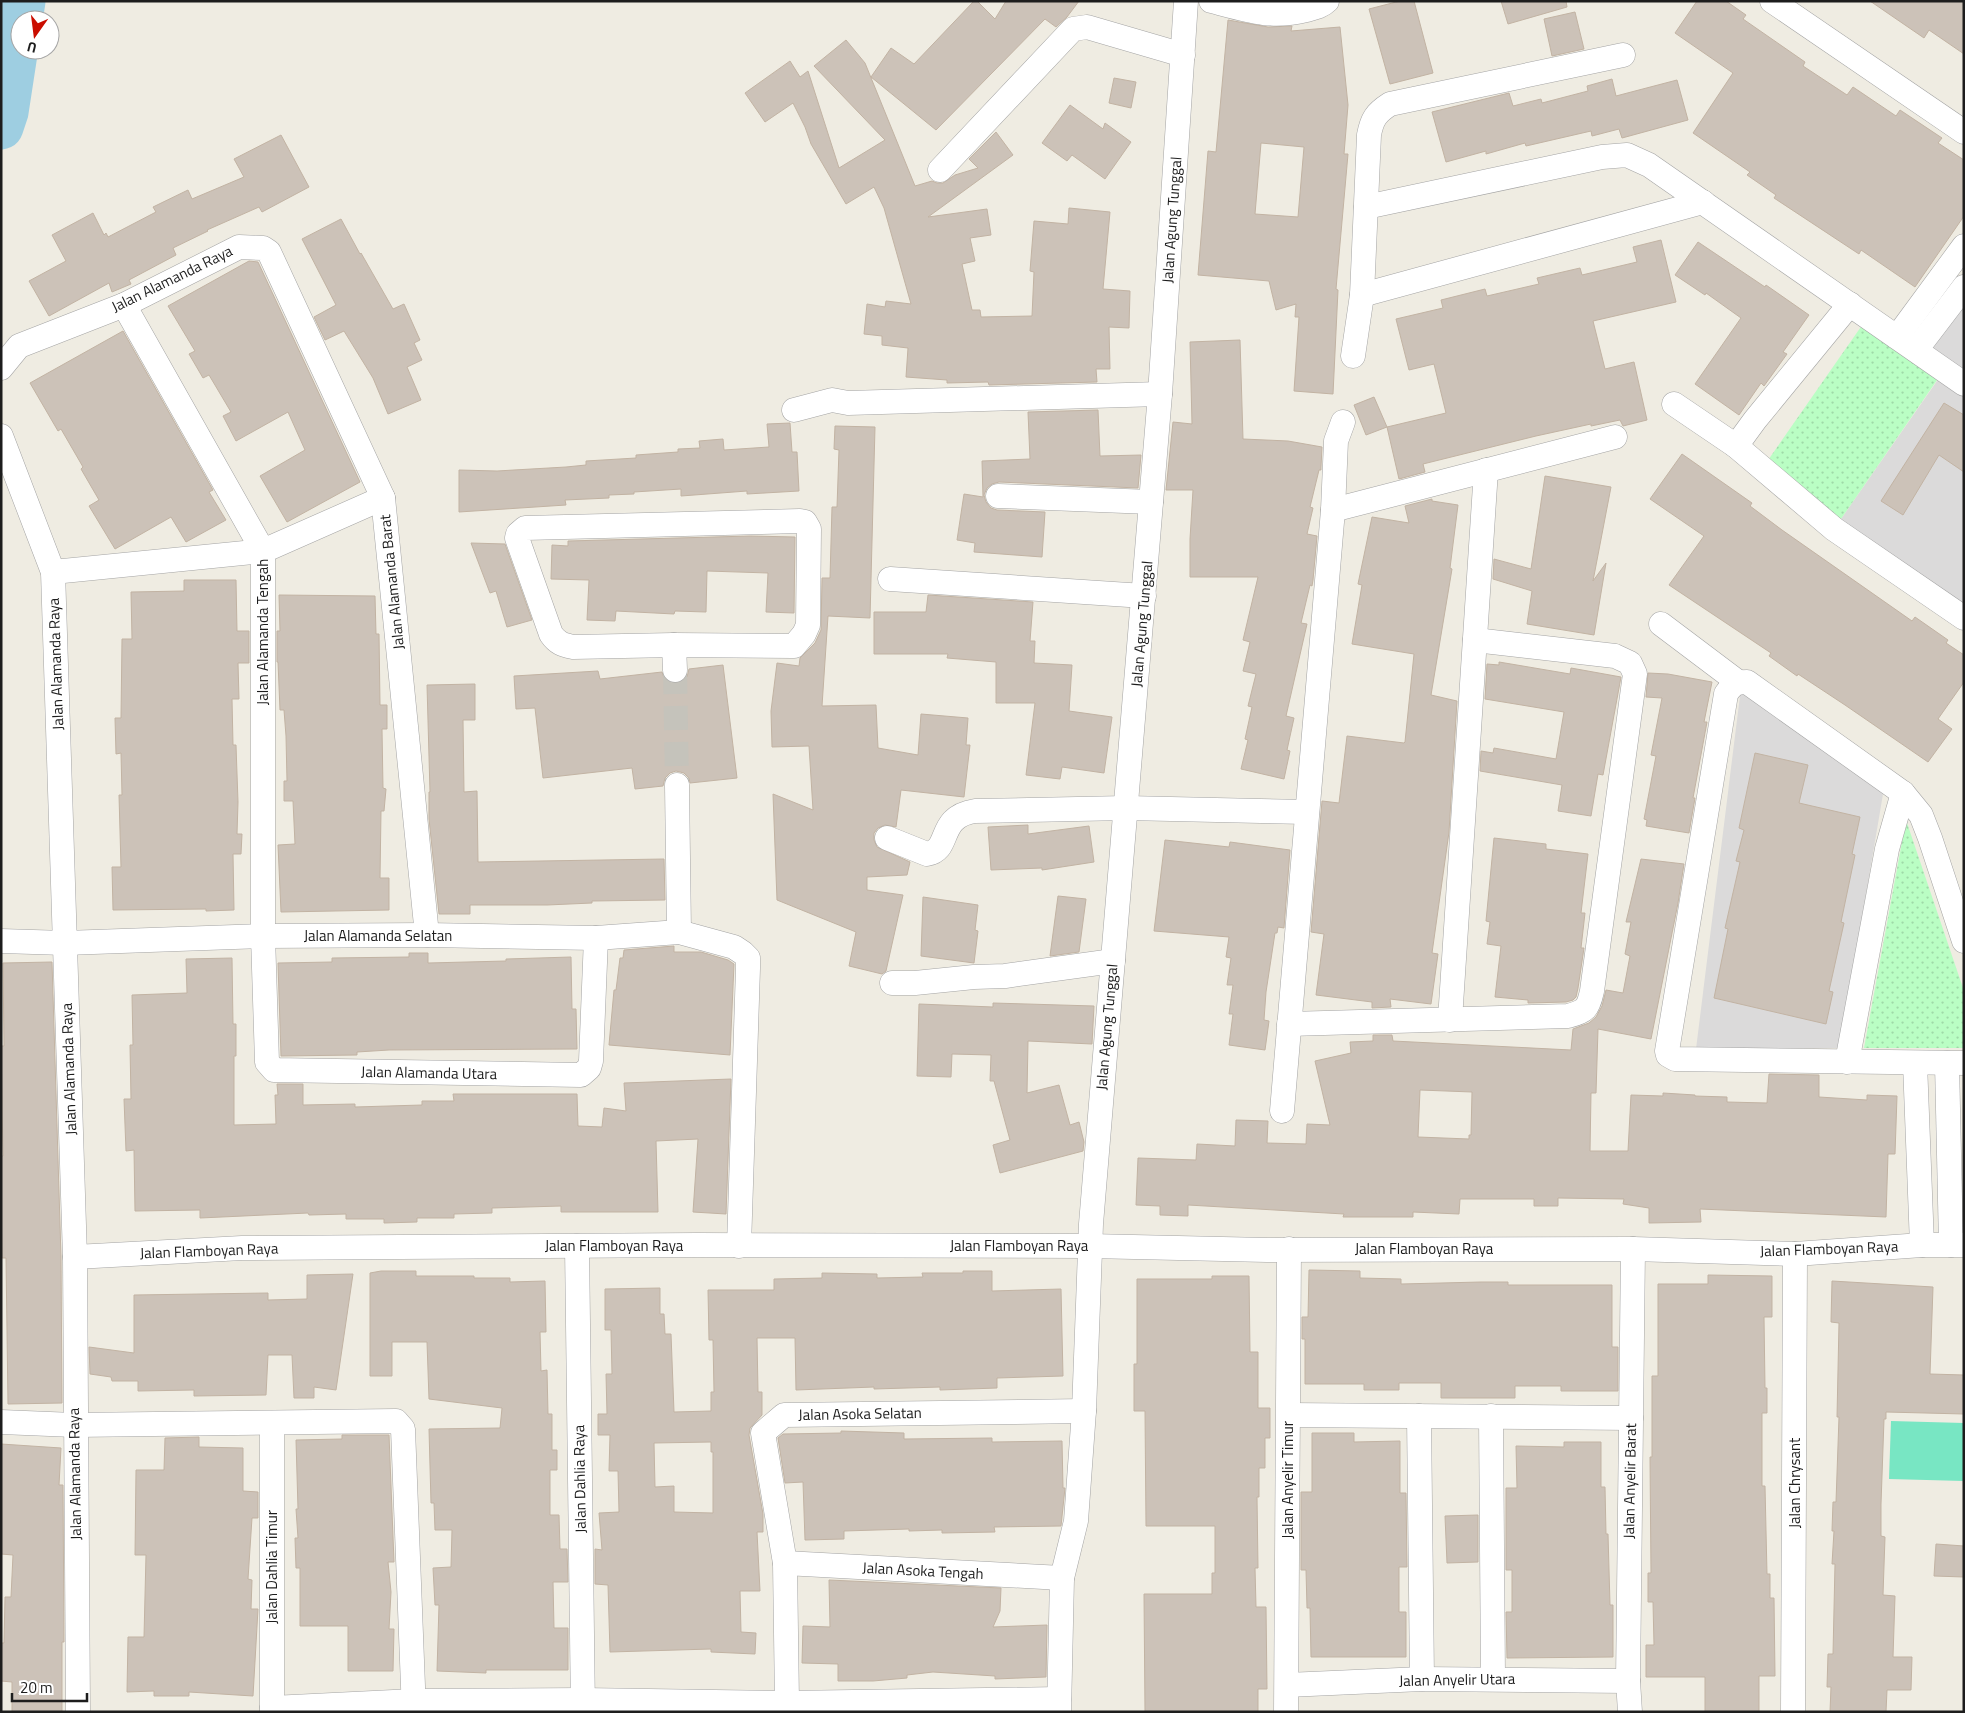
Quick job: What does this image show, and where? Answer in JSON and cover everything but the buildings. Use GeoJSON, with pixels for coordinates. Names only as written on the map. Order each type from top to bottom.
{"type":"FeatureCollection","features":[{"type":"Feature","properties":{"kind":"street","name":"Jalan Agung Tunggal"},"geometry":{"type":"LineString","coordinates":[[1059,1705],[1062,1578],[1076,1521],[1084,1412],[1089,1246],[1160,394],[1186,1]]}},
{"type":"Feature","properties":{"kind":"street"},"geometry":{"type":"LineString","coordinates":[[1211,1],[1265,14],[1291,14],[1320,7],[1327,1]]}},
{"type":"Feature","properties":{"kind":"street"},"geometry":{"type":"LineString","coordinates":[[1772,1],[1964,132]]}},
{"type":"Feature","properties":{"kind":"street"},"geometry":{"type":"LineString","coordinates":[[940,170],[1073,28],[1087,27],[1183,55]]}},
{"type":"Feature","properties":{"kind":"street"},"geometry":{"type":"LineString","coordinates":[[1353,356],[1362,295],[1369,134],[1372,120],[1378,112],[1390,104],[1623,55]]}},
{"type":"Feature","properties":{"kind":"street"},"geometry":{"type":"LineString","coordinates":[[1366,208],[1602,157],[1628,155],[1650,166],[1703,202],[1964,384]]}},
{"type":"Feature","properties":{"kind":"street"},"geometry":{"type":"LineString","coordinates":[[1362,295],[1703,202]]}},
{"type":"Feature","properties":{"kind":"street"},"geometry":{"type":"LineString","coordinates":[[1897,337],[1964,246]]}},
{"type":"Feature","properties":{"kind":"street","name":"Jalan Alamanda Raya"},"geometry":{"type":"LineString","coordinates":[[1,368],[19,346],[124,305],[239,247],[262,248],[269,252]]}},
{"type":"Feature","properties":{"kind":"street","name":"Jalan Alamanda Barat"},"geometry":{"type":"LineString","coordinates":[[269,252],[384,498],[427,936]]}},
{"type":"Feature","properties":{"kind":"street"},"geometry":{"type":"LineString","coordinates":[[1916,350],[1964,287]]}},
{"type":"Feature","properties":{"kind":"street"},"geometry":{"type":"LineString","coordinates":[[1736,446],[1761,412],[1850,304]]}},
{"type":"Feature","properties":{"kind":"street","name":"Jalan Alamanda Tengah"},"geometry":{"type":"LineString","coordinates":[[124,305],[263,551],[263,936]]}},
{"type":"Feature","properties":{"kind":"street"},"geometry":{"type":"LineString","coordinates":[[794,410],[832,400],[848,403],[1160,394]]}},
{"type":"Feature","properties":{"kind":"street"},"geometry":{"type":"LineString","coordinates":[[1674,404],[1736,446],[1834,529],[1964,618]]}},
{"type":"Feature","properties":{"kind":"street"},"geometry":{"type":"LineString","coordinates":[[1282,1110],[1333,510],[1336,441],[1343,422]]}},
{"type":"Feature","properties":{"kind":"street","name":"Jalan Alamanda Raya"},"geometry":{"type":"LineString","coordinates":[[1,436],[53,572],[74,1256],[78,1712]]}},
{"type":"Feature","properties":{"kind":"street"},"geometry":{"type":"LineString","coordinates":[[1333,510],[1615,437]]}},
{"type":"Feature","properties":{"kind":"street"},"geometry":{"type":"LineString","coordinates":[[1450,1020],[1486,470]]}},
{"type":"Feature","properties":{"kind":"street"},"geometry":{"type":"LineString","coordinates":[[998,496],[1151,502]]}},
{"type":"Feature","properties":{"kind":"street"},"geometry":{"type":"LineString","coordinates":[[53,572],[263,551],[384,498]]}},
{"type":"Feature","properties":{"kind":"street"},"geometry":{"type":"LineString","coordinates":[[805,522],[809,529],[808,625],[804,634],[794,646],[674,645],[573,647],[563,645],[556,640],[548,625],[518,534],[525,528],[805,522]]}},
{"type":"Feature","properties":{"kind":"street"},"geometry":{"type":"LineString","coordinates":[[890,578],[1144,596]]}},
{"type":"Feature","properties":{"kind":"street"},"geometry":{"type":"LineString","coordinates":[[1661,624],[1738,682]]}},
{"type":"Feature","properties":{"kind":"street"},"geometry":{"type":"LineString","coordinates":[[1289,1024],[1568,1016],[1581,1012],[1589,1006],[1635,674],[1630,662],[1615,656],[1475,640]]}},
{"type":"Feature","properties":{"kind":"street"},"geometry":{"type":"LineString","coordinates":[[674,645],[675,670]]}},
{"type":"Feature","properties":{"kind":"street"},"geometry":{"type":"LineString","coordinates":[[1957,1245],[1955,1063],[1674,1059],[1668,1055],[1667,1051],[1726,694],[1732,685],[1738,682],[1746,682],[1903,793],[1921,815],[1964,941]]}},
{"type":"Feature","properties":{"kind":"street"},"geometry":{"type":"LineString","coordinates":[[677,785],[679,932]]}},
{"type":"Feature","properties":{"kind":"street"},"geometry":{"type":"LineString","coordinates":[[1847,1062],[1887,849],[1903,793]]}},
{"type":"Feature","properties":{"kind":"street"},"geometry":{"type":"LineString","coordinates":[[887,838],[927,854],[933,853],[939,848],[946,830],[954,818],[963,813],[1126,808],[1307,812]]}},
{"type":"Feature","properties":{"kind":"street","name":"Jalan Alamanda Selatan"},"geometry":{"type":"LineString","coordinates":[[1,941],[65,943],[263,936],[596,938],[679,932],[734,947],[748,958],[739,1246]]}},
{"type":"Feature","properties":{"kind":"street","name":"Jalan Alamanda Utara"},"geometry":{"type":"LineString","coordinates":[[263,936],[265,1056],[266,1062],[274,1070],[581,1075],[589,1068],[591,1061],[596,938]]}},
{"type":"Feature","properties":{"kind":"street"},"geometry":{"type":"LineString","coordinates":[[892,983],[915,984],[974,977],[1005,976],[1113,961]]}},
{"type":"Feature","properties":{"kind":"street"},"geometry":{"type":"LineString","coordinates":[[1914,1063],[1922,1245]]}},
{"type":"Feature","properties":{"kind":"street","name":"Jalan Flamboyan Raya"},"geometry":{"type":"LineString","coordinates":[[74,1256],[242,1248],[577,1246],[1089,1246],[1266,1250],[1633,1249],[1795,1254],[1922,1245],[1957,1245]]}},
{"type":"Feature","properties":{"kind":"street","name":"Jalan Dahlia Raya"},"geometry":{"type":"LineString","coordinates":[[577,1246],[583,1706]]}},
{"type":"Feature","properties":{"kind":"street","name":"Jalan Anyelir Timur"},"geometry":{"type":"LineString","coordinates":[[1286,1712],[1289,1249]]}},
{"type":"Feature","properties":{"kind":"street","name":"Jalan Anyelir Barat"},"geometry":{"type":"LineString","coordinates":[[1630,1712],[1628,1681],[1633,1249]]}},
{"type":"Feature","properties":{"kind":"street","name":"Jalan Chrysant"},"geometry":{"type":"LineString","coordinates":[[1793,1712],[1795,1254]]}},
{"type":"Feature","properties":{"kind":"street","name":"Jalan Asoka Selatan"},"geometry":{"type":"LineString","coordinates":[[786,1702],[785,1563],[763,1433],[784,1415],[1084,1412]]}},
{"type":"Feature","properties":{"kind":"street"},"geometry":{"type":"LineString","coordinates":[[1289,1415],[1631,1418]]}},
{"type":"Feature","properties":{"kind":"street"},"geometry":{"type":"LineString","coordinates":[[1419,1416],[1422,1679]]}},
{"type":"Feature","properties":{"kind":"street"},"geometry":{"type":"LineString","coordinates":[[1492,1416],[1493,1678]]}},
{"type":"Feature","properties":{"kind":"street"},"geometry":{"type":"LineString","coordinates":[[1,1422],[74,1425],[396,1420],[402,1425],[403,1429],[414,1707]]}},
{"type":"Feature","properties":{"kind":"street","name":"Jalan Dahlia Timur"},"geometry":{"type":"LineString","coordinates":[[272,1423],[272,1710]]}},
{"type":"Feature","properties":{"kind":"street","name":"Jalan Asoka Tengah"},"geometry":{"type":"LineString","coordinates":[[785,1563],[1062,1578]]}},
{"type":"Feature","properties":{"kind":"street","name":"Jalan Anyelir Utara"},"geometry":{"type":"LineString","coordinates":[[1286,1685],[1493,1678],[1628,1681]]}},
{"type":"Feature","properties":{"kind":"street"},"geometry":{"type":"LineString","coordinates":[[272,1710],[414,1707],[741,1707],[786,1702],[1059,1705]]}},
{"type":"Feature","properties":{"kind":"shaded area"},"geometry":{"type":"Polygon","coordinates":[[[1964,286],[1964,618],[1834,529],[1944,371],[1916,350],[1964,286]]]}},
{"type":"Feature","properties":{"kind":"shaded area"},"geometry":{"type":"Polygon","coordinates":[[[1741,688],[1883,794],[1840,1048],[1696,1049],[1741,688]]]}},
{"type":"Feature","properties":{"kind":"green space"},"geometry":{"type":"Polygon","coordinates":[[[1865,321],[1944,370],[1834,529],[1757,476],[1865,321]]]}},
{"type":"Feature","properties":{"kind":"green space"},"geometry":{"type":"Polygon","coordinates":[[[1906,820],[1964,991],[1964,1048],[1864,1048],[1906,820]]]}},
{"type":"Feature","properties":{"kind":"green space"},"geometry":{"type":"Polygon","coordinates":[[[1891,1421],[1964,1423],[1964,1481],[1889,1479],[1891,1421]]]}},
{"type":"Feature","properties":{"kind":"waterway"},"geometry":{"type":"LineString","coordinates":[[1,127],[6,112],[23,1]]}},
{"type":"Feature","properties":{"kind":"tunnel"},"geometry":{"type":"LineString","coordinates":[[675,670],[677,785]]}}]}
